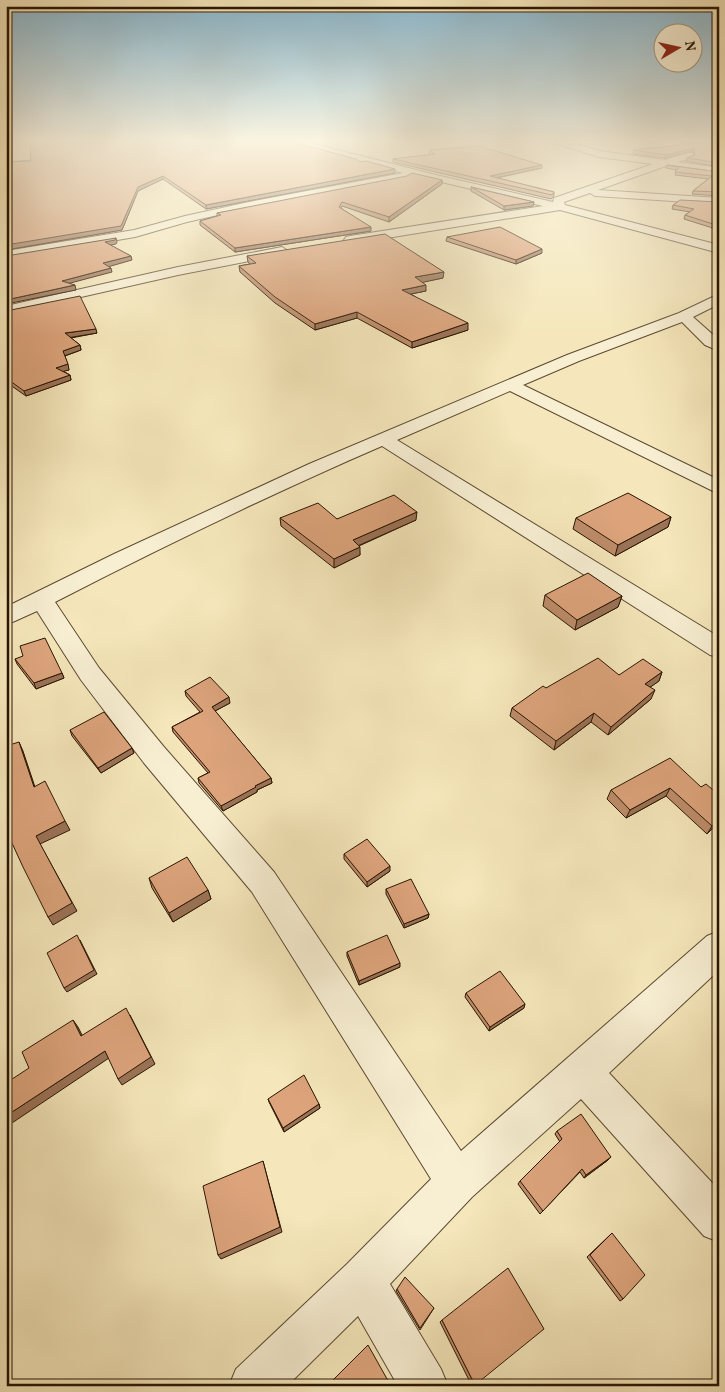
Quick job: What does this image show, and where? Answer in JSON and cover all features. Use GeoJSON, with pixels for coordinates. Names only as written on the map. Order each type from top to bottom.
{"type":"FeatureCollection","features":[{"type":"Feature","properties":{"kind":"street"},"geometry":{"type":"LineString","coordinates":[[6,255],[135,233],[185,219],[246,206]]}},
{"type":"Feature","properties":{"kind":"street"},"geometry":{"type":"LineString","coordinates":[[556,206],[719,249]]}},
{"type":"Feature","properties":{"kind":"street"},"geometry":{"type":"LineString","coordinates":[[342,242],[560,207]]}},
{"type":"Feature","properties":{"kind":"street"},"geometry":{"type":"LineString","coordinates":[[6,310],[89,293],[225,260],[296,248]]}},
{"type":"Feature","properties":{"kind":"street"},"geometry":{"type":"LineString","coordinates":[[6,618],[122,559],[316,468],[573,358],[684,316],[719,298]]}},
{"type":"Feature","properties":{"kind":"street"},"geometry":{"type":"LineString","coordinates":[[684,316],[710,342],[719,346]]}},
{"type":"Feature","properties":{"kind":"street"},"geometry":{"type":"LineString","coordinates":[[510,385],[719,488]]}},
{"type":"Feature","properties":{"kind":"street"},"geometry":{"type":"LineString","coordinates":[[385,440],[719,649]]}},
{"type":"Feature","properties":{"kind":"street"},"geometry":{"type":"LineString","coordinates":[[42,601],[90,674],[154,755],[263,882],[456,1182]]}},
{"type":"Feature","properties":{"kind":"street"},"geometry":{"type":"LineString","coordinates":[[253,1386],[362,1280],[456,1182],[582,1072],[719,947]]}},
{"type":"Feature","properties":{"kind":"street"},"geometry":{"type":"LineString","coordinates":[[582,1072],[719,1221]]}},
{"type":"Feature","properties":{"kind":"street"},"geometry":{"type":"LineString","coordinates":[[362,1280],[424,1386]]}},
{"type":"Feature","properties":{"kind":"building"},"geometry":{"type":"Polygon","coordinates":[[[9,206],[130,206],[121,226],[6,245],[6,212],[9,206]]]}},
{"type":"Feature","properties":{"kind":"building"},"geometry":{"type":"Polygon","coordinates":[[[253,206],[340,206],[371,227],[235,248],[200,221],[221,215],[217,213],[253,206]]]}},
{"type":"Feature","properties":{"kind":"building"},"geometry":{"type":"Polygon","coordinates":[[[354,206],[405,206],[389,217],[354,206]]]}},
{"type":"Feature","properties":{"kind":"building"},"geometry":{"type":"Polygon","coordinates":[[[678,206],[719,206],[719,226],[685,215],[694,209],[678,206]]]}},
{"type":"Feature","properties":{"kind":"building"},"geometry":{"type":"Polygon","coordinates":[[[500,227],[542,249],[516,260],[447,237],[500,227]]]}},
{"type":"Feature","properties":{"kind":"building"},"geometry":{"type":"Polygon","coordinates":[[[385,234],[444,272],[415,277],[426,285],[402,290],[468,323],[412,342],[357,312],[315,324],[275,297],[239,266],[256,263],[247,256],[385,234]]]}},
{"type":"Feature","properties":{"kind":"building"},"geometry":{"type":"Polygon","coordinates":[[[116,238],[115,240],[105,242],[131,256],[103,263],[111,268],[62,281],[75,285],[6,300],[6,256],[116,238]]]}},
{"type":"Feature","properties":{"kind":"building"},"geometry":{"type":"Polygon","coordinates":[[[80,296],[96,329],[65,333],[80,345],[63,351],[68,364],[56,368],[70,375],[24,391],[6,378],[6,311],[80,296]]]}},
{"type":"Feature","properties":{"kind":"building"},"geometry":{"type":"Polygon","coordinates":[[[628,493],[671,517],[618,545],[576,518],[628,493]]]}},
{"type":"Feature","properties":{"kind":"building"},"geometry":{"type":"Polygon","coordinates":[[[394,495],[417,512],[353,540],[360,547],[334,559],[280,518],[318,503],[337,519],[394,495]]]}},
{"type":"Feature","properties":{"kind":"building"},"geometry":{"type":"Polygon","coordinates":[[[588,573],[622,596],[577,620],[545,595],[588,573]]]}},
{"type":"Feature","properties":{"kind":"building"},"geometry":{"type":"Polygon","coordinates":[[[45,638],[62,673],[34,683],[15,659],[23,656],[20,646],[45,638]]]}},
{"type":"Feature","properties":{"kind":"building"},"geometry":{"type":"Polygon","coordinates":[[[598,658],[619,675],[643,659],[662,672],[645,684],[655,690],[611,727],[594,713],[556,741],[512,708],[543,686],[546,688],[598,658]]]}},
{"type":"Feature","properties":{"kind":"building"},"geometry":{"type":"Polygon","coordinates":[[[210,677],[229,697],[212,707],[271,778],[221,806],[198,778],[210,772],[172,727],[203,711],[185,691],[210,677]]]}},
{"type":"Feature","properties":{"kind":"building"},"geometry":{"type":"Polygon","coordinates":[[[104,712],[132,748],[98,768],[70,730],[104,712]]]}},
{"type":"Feature","properties":{"kind":"building"},"geometry":{"type":"Polygon","coordinates":[[[19,742],[34,787],[45,781],[65,821],[36,836],[72,903],[48,917],[6,830],[6,746],[19,742]]]}},
{"type":"Feature","properties":{"kind":"building"},"geometry":{"type":"Polygon","coordinates":[[[670,758],[701,787],[706,784],[719,795],[719,819],[712,826],[670,788],[630,810],[611,790],[670,758]]]}},
{"type":"Feature","properties":{"kind":"building"},"geometry":{"type":"Polygon","coordinates":[[[367,839],[390,866],[367,882],[344,854],[367,839]]]}},
{"type":"Feature","properties":{"kind":"building"},"geometry":{"type":"Polygon","coordinates":[[[187,857],[208,890],[169,913],[149,878],[187,857]]]}},
{"type":"Feature","properties":{"kind":"building"},"geometry":{"type":"Polygon","coordinates":[[[411,879],[429,914],[404,924],[386,889],[411,879]]]}},
{"type":"Feature","properties":{"kind":"building"},"geometry":{"type":"Polygon","coordinates":[[[77,935],[94,970],[64,988],[47,953],[77,935]]]}},
{"type":"Feature","properties":{"kind":"building"},"geometry":{"type":"Polygon","coordinates":[[[387,935],[400,963],[359,981],[347,952],[387,935]]]}},
{"type":"Feature","properties":{"kind":"building"},"geometry":{"type":"Polygon","coordinates":[[[500,971],[525,1004],[490,1027],[466,993],[500,971]]]}},
{"type":"Feature","properties":{"kind":"building"},"geometry":{"type":"Polygon","coordinates":[[[126,1008],[151,1057],[118,1079],[105,1051],[6,1116],[6,1083],[29,1068],[22,1052],[73,1020],[81,1036],[126,1008]]]}},
{"type":"Feature","properties":{"kind":"building"},"geometry":{"type":"Polygon","coordinates":[[[304,1075],[319,1104],[283,1128],[268,1099],[304,1075]]]}},
{"type":"Feature","properties":{"kind":"building"},"geometry":{"type":"Polygon","coordinates":[[[581,1114],[611,1157],[586,1175],[582,1169],[543,1211],[520,1181],[562,1139],[557,1131],[581,1114]]]}},
{"type":"Feature","properties":{"kind":"building"},"geometry":{"type":"Polygon","coordinates":[[[263,1161],[280,1227],[218,1255],[203,1186],[263,1161]]]}},
{"type":"Feature","properties":{"kind":"building"},"geometry":{"type":"Polygon","coordinates":[[[612,1233],[645,1275],[623,1299],[590,1255],[612,1233]]]}},
{"type":"Feature","properties":{"kind":"building"},"geometry":{"type":"Polygon","coordinates":[[[508,1268],[544,1329],[475,1385],[442,1320],[508,1268]]]}},
{"type":"Feature","properties":{"kind":"building"},"geometry":{"type":"Polygon","coordinates":[[[405,1277],[434,1308],[420,1328],[397,1289],[405,1277]]]}},
{"type":"Feature","properties":{"kind":"building"},"geometry":{"type":"Polygon","coordinates":[[[368,1345],[391,1386],[327,1386],[368,1345]]]}}]}
